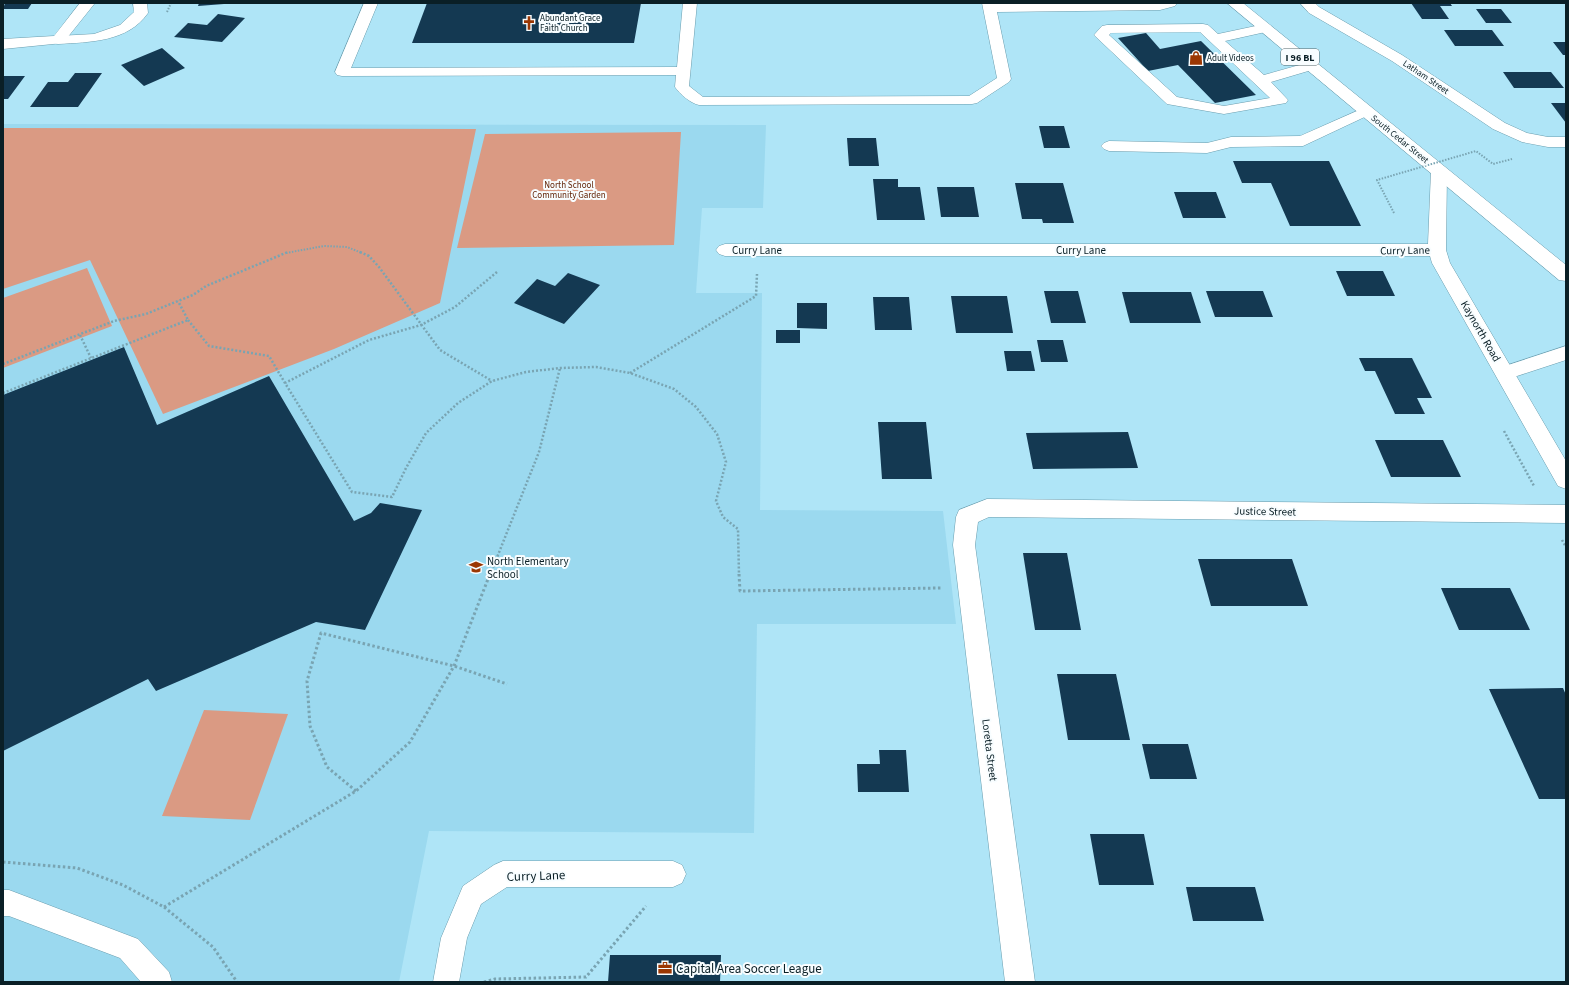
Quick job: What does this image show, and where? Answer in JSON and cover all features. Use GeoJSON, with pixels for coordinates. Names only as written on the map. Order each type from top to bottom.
{"type":"FeatureCollection","features":[{"type":"Feature","properties":{"kind":"street"},"geometry":{"type":"LineString","coordinates":[[3,44],[58,40],[88,3]]}},
{"type":"Feature","properties":{"kind":"street","name":"South Cedar Street"},"geometry":{"type":"LineString","coordinates":[[1234,3],[1566,275]]}},
{"type":"Feature","properties":{"kind":"street","name":"Latham Street"},"geometry":{"type":"LineString","coordinates":[[1307,3],[1314,10],[1397,58],[1500,126],[1522,137],[1548,142],[1566,142]]}},
{"type":"Feature","properties":{"kind":"street","name":"Kaynorth Road"},"geometry":{"type":"LineString","coordinates":[[1439,171],[1438,250],[1441,263],[1566,480]]}},
{"type":"Feature","properties":{"kind":"street","name":"Curry Lane"},"geometry":{"type":"LineString","coordinates":[[725,250],[1438,250]]}},
{"type":"Feature","properties":{"kind":"street","name":"Justice Street"},"geometry":{"type":"LineString","coordinates":[[967,517],[987,508],[1557,514]]}},
{"type":"Feature","properties":{"kind":"street","name":"Loretta Street"},"geometry":{"type":"LineString","coordinates":[[967,517],[964,545],[1020,982]]}},
{"type":"Feature","properties":{"kind":"lane"},"geometry":{"type":"LineString","coordinates":[[58,40],[96,38],[125,28],[140,13],[140,3]]}},
{"type":"Feature","properties":{"kind":"lane"},"geometry":{"type":"LineString","coordinates":[[372,3],[342,72],[684,71]]}},
{"type":"Feature","properties":{"kind":"lane"},"geometry":{"type":"LineString","coordinates":[[690,3],[682,87],[699,101],[972,100],[1004,79],[989,5],[1160,6],[1170,3]]}},
{"type":"Feature","properties":{"kind":"lane"},"geometry":{"type":"LineString","coordinates":[[1203,28],[1261,80],[1281,100],[1224,110],[1172,101],[1101,36],[1108,29],[1203,28]]}},
{"type":"Feature","properties":{"kind":"lane"},"geometry":{"type":"LineString","coordinates":[[1216,39],[1265,28]]}},
{"type":"Feature","properties":{"kind":"lane"},"geometry":{"type":"LineString","coordinates":[[1261,80],[1310,66]]}},
{"type":"Feature","properties":{"kind":"lane"},"geometry":{"type":"LineString","coordinates":[[1109,146],[1207,148],[1231,142],[1303,141],[1366,111]]}},
{"type":"Feature","properties":{"kind":"lane"},"geometry":{"type":"LineString","coordinates":[[1504,373],[1566,353]]}},
{"type":"Feature","properties":{"kind":"lane","name":"Curry Lane"},"geometry":{"type":"LineString","coordinates":[[446,982],[454,938],[472,895],[503,874],[673,874]]}},
{"type":"Feature","properties":{"kind":"lane"},"geometry":{"type":"LineString","coordinates":[[3,903],[9,903],[128,948],[159,982]]}},
{"type":"Feature","properties":{"kind":"path"},"geometry":{"type":"LineString","coordinates":[[1394,213],[1377,180],[1476,151],[1493,164],[1512,158]]}},
{"type":"Feature","properties":{"kind":"path"},"geometry":{"type":"LineString","coordinates":[[3,364],[114,322],[146,314],[193,295],[206,286],[289,252],[324,246],[347,247],[369,256],[379,267],[440,350],[492,381]]}},
{"type":"Feature","properties":{"kind":"path"},"geometry":{"type":"LineString","coordinates":[[630,373],[756,296],[757,269]]}},
{"type":"Feature","properties":{"kind":"path"},"geometry":{"type":"LineString","coordinates":[[285,383],[369,340],[421,325],[456,306],[497,272]]}},
{"type":"Feature","properties":{"kind":"path"},"geometry":{"type":"LineString","coordinates":[[178,301],[188,320],[209,346],[269,356],[352,492],[392,497],[406,468],[426,433],[458,403],[492,381],[526,372],[560,368],[596,367],[630,373],[674,389],[696,407],[717,434],[726,462],[716,501],[723,517],[738,529],[740,590],[969,588]]}},
{"type":"Feature","properties":{"kind":"path"},"geometry":{"type":"LineString","coordinates":[[3,393],[188,320]]}},
{"type":"Feature","properties":{"kind":"path"},"geometry":{"type":"LineString","coordinates":[[80,335],[92,358]]}},
{"type":"Feature","properties":{"kind":"path"},"geometry":{"type":"LineString","coordinates":[[164,907],[356,791],[410,742],[454,666],[539,452],[560,368]]}},
{"type":"Feature","properties":{"kind":"path"},"geometry":{"type":"LineString","coordinates":[[1504,431],[1557,514],[1566,547]]}},
{"type":"Feature","properties":{"kind":"path"},"geometry":{"type":"LineString","coordinates":[[356,791],[327,767],[310,726],[307,681],[321,633],[454,666],[507,684]]}},
{"type":"Feature","properties":{"kind":"path"},"geometry":{"type":"LineString","coordinates":[[3,862],[77,868],[123,885],[164,907],[213,948],[237,982]]}},
{"type":"Feature","properties":{"kind":"path"},"geometry":{"type":"LineString","coordinates":[[484,982],[495,979],[586,977],[673,874]]}},
{"type":"Feature","properties":{"kind":"shaded area","name":"North Elementary School"},"geometry":{"type":"Polygon","coordinates":[[[3,124],[766,125],[763,208],[702,208],[696,293],[762,293],[760,510],[943,511],[956,624],[757,624],[754,833],[429,831],[399,982],[3,982],[3,124]]]}},
{"type":"Feature","properties":{"kind":"green space"},"geometry":{"type":"Polygon","coordinates":[[[3,128],[476,129],[440,303],[334,349],[163,414],[90,260],[3,289],[3,128]]]}},
{"type":"Feature","properties":{"kind":"green space","name":"North School Community Garden"},"geometry":{"type":"Polygon","coordinates":[[[681,132],[674,245],[457,248],[485,134],[681,132]]]}},
{"type":"Feature","properties":{"kind":"green space"},"geometry":{"type":"Polygon","coordinates":[[[87,268],[112,326],[3,368],[3,298],[87,268]]]}},
{"type":"Feature","properties":{"kind":"green space"},"geometry":{"type":"Polygon","coordinates":[[[204,710],[288,714],[250,820],[162,816],[204,710]]]}},
{"type":"Feature","properties":{"kind":"building"},"geometry":{"type":"Polygon","coordinates":[[[5,3],[32,3],[28,9],[3,9],[5,3]]]}},
{"type":"Feature","properties":{"kind":"building"},"geometry":{"type":"Polygon","coordinates":[[[199,3],[224,3],[224,4],[198,6],[199,3]]]}},
{"type":"Feature","properties":{"kind":"building","name":"Abundant Grace Faith Church"},"geometry":{"type":"Polygon","coordinates":[[[427,3],[641,3],[634,43],[412,43],[427,3]]]}},
{"type":"Feature","properties":{"kind":"building"},"geometry":{"type":"Polygon","coordinates":[[[1411,3],[1450,3],[1452,6],[1440,6],[1449,19],[1422,19],[1411,3]]]}},
{"type":"Feature","properties":{"kind":"building"},"geometry":{"type":"Polygon","coordinates":[[[1476,9],[1501,9],[1512,23],[1486,23],[1476,9]]]}},
{"type":"Feature","properties":{"kind":"building"},"geometry":{"type":"Polygon","coordinates":[[[218,14],[245,18],[222,42],[174,37],[188,23],[207,25],[218,14]]]}},
{"type":"Feature","properties":{"kind":"building"},"geometry":{"type":"Polygon","coordinates":[[[1444,30],[1492,30],[1504,46],[1455,46],[1444,30]]]}},
{"type":"Feature","properties":{"kind":"building"},"geometry":{"type":"Polygon","coordinates":[[[1146,33],[1160,49],[1201,41],[1256,95],[1215,103],[1178,65],[1148,71],[1118,38],[1146,33]]]}},
{"type":"Feature","properties":{"kind":"building"},"geometry":{"type":"Polygon","coordinates":[[[1553,42],[1566,42],[1566,55],[1563,55],[1553,42]]]}},
{"type":"Feature","properties":{"kind":"building"},"geometry":{"type":"Polygon","coordinates":[[[162,48],[185,68],[144,86],[121,65],[162,48]]]}},
{"type":"Feature","properties":{"kind":"building"},"geometry":{"type":"Polygon","coordinates":[[[1503,72],[1551,72],[1564,88],[1514,88],[1503,72]]]}},
{"type":"Feature","properties":{"kind":"building"},"geometry":{"type":"Polygon","coordinates":[[[75,73],[102,73],[78,107],[30,107],[48,82],[68,82],[75,73]]]}},
{"type":"Feature","properties":{"kind":"building"},"geometry":{"type":"Polygon","coordinates":[[[3,76],[25,76],[8,99],[3,99],[3,76]]]}},
{"type":"Feature","properties":{"kind":"building"},"geometry":{"type":"Polygon","coordinates":[[[1551,103],[1566,103],[1566,123],[1551,103]]]}},
{"type":"Feature","properties":{"kind":"building"},"geometry":{"type":"Polygon","coordinates":[[[1039,126],[1064,126],[1070,148],[1044,148],[1039,126]]]}},
{"type":"Feature","properties":{"kind":"building"},"geometry":{"type":"Polygon","coordinates":[[[847,138],[876,138],[879,166],[849,166],[847,138]]]}},
{"type":"Feature","properties":{"kind":"building"},"geometry":{"type":"Polygon","coordinates":[[[1233,161],[1329,161],[1361,226],[1290,226],[1271,183],[1242,183],[1233,161]]]}},
{"type":"Feature","properties":{"kind":"building"},"geometry":{"type":"Polygon","coordinates":[[[873,179],[898,179],[898,187],[920,187],[925,220],[877,220],[873,179]]]}},
{"type":"Feature","properties":{"kind":"building"},"geometry":{"type":"Polygon","coordinates":[[[1015,183],[1063,183],[1074,223],[1043,223],[1042,219],[1022,219],[1015,183]]]}},
{"type":"Feature","properties":{"kind":"building"},"geometry":{"type":"Polygon","coordinates":[[[937,187],[974,187],[979,217],[941,217],[937,187]]]}},
{"type":"Feature","properties":{"kind":"building"},"geometry":{"type":"Polygon","coordinates":[[[1174,192],[1216,192],[1226,218],[1183,218],[1174,192]]]}},
{"type":"Feature","properties":{"kind":"building"},"geometry":{"type":"Polygon","coordinates":[[[1336,271],[1383,271],[1395,296],[1347,296],[1336,271]]]}},
{"type":"Feature","properties":{"kind":"building"},"geometry":{"type":"Polygon","coordinates":[[[568,273],[600,285],[564,324],[514,303],[537,279],[555,286],[568,273]]]}},
{"type":"Feature","properties":{"kind":"building"},"geometry":{"type":"Polygon","coordinates":[[[1044,291],[1078,291],[1086,323],[1051,323],[1044,291]]]}},
{"type":"Feature","properties":{"kind":"building"},"geometry":{"type":"Polygon","coordinates":[[[1206,291],[1263,291],[1273,317],[1215,317],[1206,291]]]}},
{"type":"Feature","properties":{"kind":"building"},"geometry":{"type":"Polygon","coordinates":[[[1122,292],[1191,292],[1201,323],[1130,323],[1122,292]]]}},
{"type":"Feature","properties":{"kind":"building"},"geometry":{"type":"Polygon","coordinates":[[[951,296],[1007,296],[1013,333],[956,333],[951,296]]]}},
{"type":"Feature","properties":{"kind":"building"},"geometry":{"type":"Polygon","coordinates":[[[873,297],[909,297],[912,330],[875,330],[873,297]]]}},
{"type":"Feature","properties":{"kind":"building"},"geometry":{"type":"Polygon","coordinates":[[[797,303],[827,303],[827,329],[797,328],[797,303]]]}},
{"type":"Feature","properties":{"kind":"building"},"geometry":{"type":"Polygon","coordinates":[[[776,330],[800,330],[800,343],[776,343],[776,330]]]}},
{"type":"Feature","properties":{"kind":"building"},"geometry":{"type":"Polygon","coordinates":[[[1037,340],[1063,340],[1068,362],[1041,362],[1037,340]]]}},
{"type":"Feature","properties":{"kind":"building"},"geometry":{"type":"Polygon","coordinates":[[[124,347],[157,425],[269,376],[354,521],[371,513],[380,503],[422,510],[365,630],[316,622],[156,691],[148,679],[3,751],[3,395],[124,347]]]}},
{"type":"Feature","properties":{"kind":"building"},"geometry":{"type":"Polygon","coordinates":[[[1004,351],[1031,351],[1035,371],[1007,371],[1004,351]]]}},
{"type":"Feature","properties":{"kind":"building"},"geometry":{"type":"Polygon","coordinates":[[[1359,358],[1412,358],[1432,398],[1417,398],[1425,414],[1395,414],[1375,371],[1365,371],[1359,358]]]}},
{"type":"Feature","properties":{"kind":"building"},"geometry":{"type":"Polygon","coordinates":[[[878,422],[926,422],[932,479],[882,479],[878,422]]]}},
{"type":"Feature","properties":{"kind":"building"},"geometry":{"type":"Polygon","coordinates":[[[1128,432],[1138,468],[1033,469],[1026,433],[1128,432]]]}},
{"type":"Feature","properties":{"kind":"building"},"geometry":{"type":"Polygon","coordinates":[[[1375,440],[1443,440],[1461,477],[1391,477],[1375,440]]]}},
{"type":"Feature","properties":{"kind":"building"},"geometry":{"type":"Polygon","coordinates":[[[1023,553],[1067,553],[1081,630],[1035,630],[1023,553]]]}},
{"type":"Feature","properties":{"kind":"building"},"geometry":{"type":"Polygon","coordinates":[[[1198,559],[1292,559],[1308,606],[1211,606],[1198,559]]]}},
{"type":"Feature","properties":{"kind":"building"},"geometry":{"type":"Polygon","coordinates":[[[1441,588],[1510,588],[1530,630],[1459,630],[1441,588]]]}},
{"type":"Feature","properties":{"kind":"building"},"geometry":{"type":"Polygon","coordinates":[[[1057,674],[1116,674],[1130,740],[1068,740],[1057,674]]]}},
{"type":"Feature","properties":{"kind":"building"},"geometry":{"type":"Polygon","coordinates":[[[1563,688],[1566,695],[1566,799],[1539,799],[1489,689],[1563,688]]]}},
{"type":"Feature","properties":{"kind":"building"},"geometry":{"type":"Polygon","coordinates":[[[1142,744],[1188,744],[1197,779],[1150,779],[1142,744]]]}},
{"type":"Feature","properties":{"kind":"building"},"geometry":{"type":"Polygon","coordinates":[[[879,750],[906,750],[909,792],[858,792],[857,764],[880,764],[879,750]]]}},
{"type":"Feature","properties":{"kind":"building"},"geometry":{"type":"Polygon","coordinates":[[[1090,834],[1144,834],[1154,885],[1099,885],[1090,834]]]}},
{"type":"Feature","properties":{"kind":"building"},"geometry":{"type":"Polygon","coordinates":[[[1186,887],[1255,887],[1264,921],[1193,921],[1186,887]]]}},
{"type":"Feature","properties":{"kind":"building","name":"Capital Area Soccer League"},"geometry":{"type":"Polygon","coordinates":[[[610,955],[721,955],[720,982],[608,982],[610,955]]]}},
{"type":"Feature","properties":{"kind":"place","name":"Abundant Grace Faith Church"},"geometry":{"type":"Point","coordinates":[529,23]}},
{"type":"Feature","properties":{"kind":"place","name":"Adult Videos"},"geometry":{"type":"Point","coordinates":[1196,58]}},
{"type":"Feature","properties":{"kind":"place","name":"North Elementary School"},"geometry":{"type":"Point","coordinates":[476,567]}},
{"type":"Feature","properties":{"kind":"place","name":"Capital Area Soccer League"},"geometry":{"type":"Point","coordinates":[665,968]}}]}
